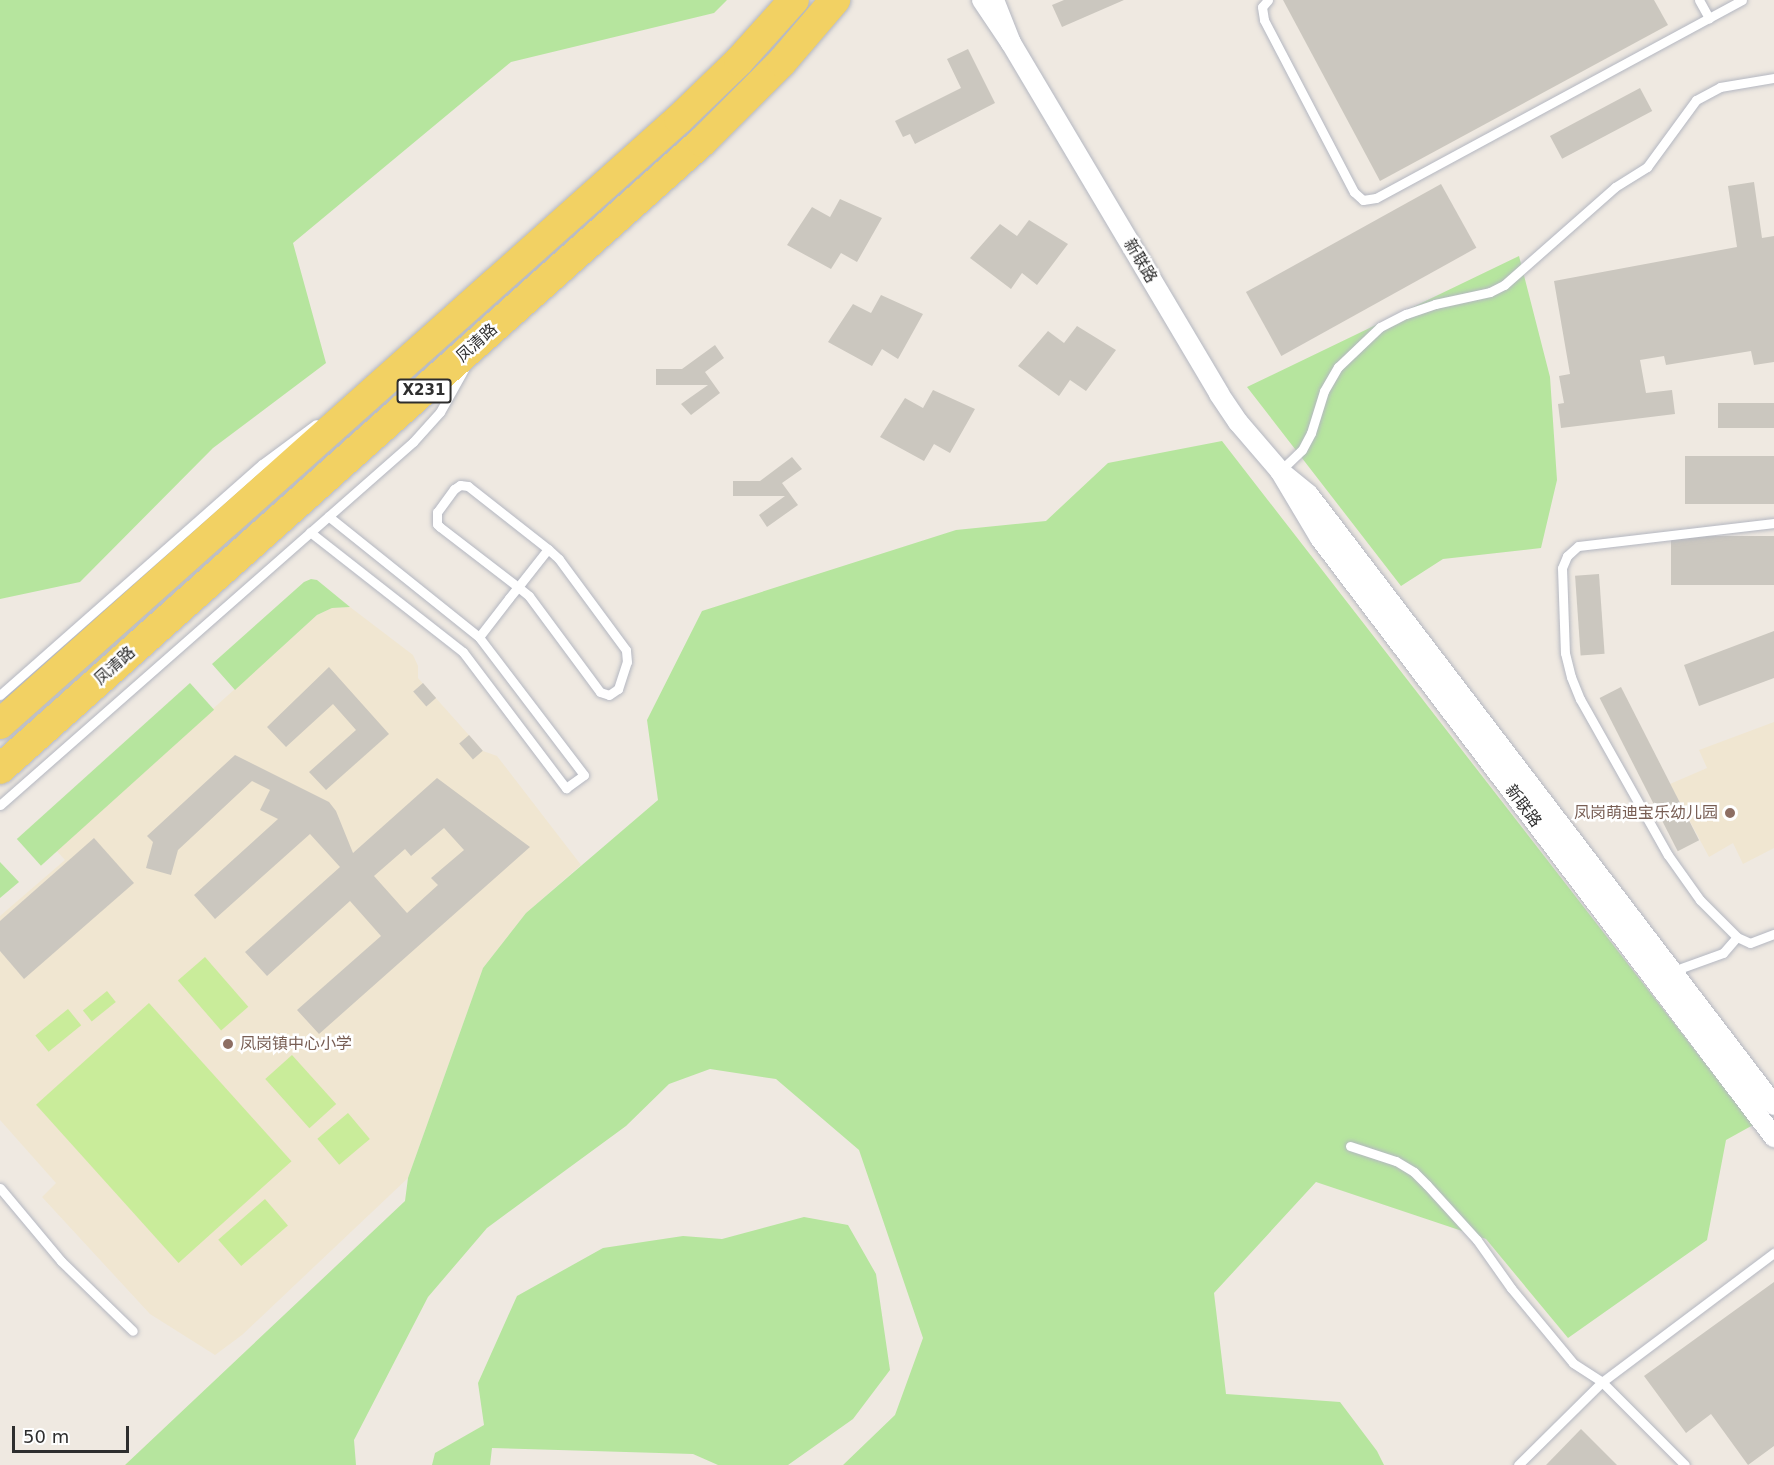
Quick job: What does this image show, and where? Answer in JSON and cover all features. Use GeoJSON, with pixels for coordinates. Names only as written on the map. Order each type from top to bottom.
{"type":"FeatureCollection","features":[{"type":"Feature","properties":{"kind":"main road","name":"凤清路"},"geometry":{"type":"LineString","coordinates":[[0,724],[679,119],[739,61],[794,0]]}},
{"type":"Feature","properties":{"kind":"main road","name":"凤清路"},"geometry":{"type":"LineString","coordinates":[[0,769],[723,122],[782,62],[835,0]]}},
{"type":"Feature","properties":{"kind":"street","name":"新联路"},"geometry":{"type":"LineString","coordinates":[[982,0],[1011,43],[1219,394],[1238,422],[1280,471],[1320,538],[1774,1137]]}},
{"type":"Feature","properties":{"kind":"street","name":"新联路"},"geometry":{"type":"LineString","coordinates":[[994,0],[1011,43]]}},
{"type":"Feature","properties":{"kind":"street","name":"新联路"},"geometry":{"type":"LineString","coordinates":[[1280,471],[1308,494],[1774,1104]]}},
{"type":"Feature","properties":{"kind":"lane"},"geometry":{"type":"LineString","coordinates":[[1268,0],[1262,7],[1264,20],[1354,192],[1364,200],[1376,198],[1742,0]]}},
{"type":"Feature","properties":{"kind":"lane"},"geometry":{"type":"LineString","coordinates":[[1699,0],[1709,18]]}},
{"type":"Feature","properties":{"kind":"lane"},"geometry":{"type":"LineString","coordinates":[[1280,471],[1302,450],[1311,433],[1324,391],[1338,367],[1380,327],[1406,314],[1504,285],[1616,187],[1647,167],[1696,100],[1720,87],[1774,78]]}},
{"type":"Feature","properties":{"kind":"lane"},"geometry":{"type":"LineString","coordinates":[[345,402],[446,327]]}},
{"type":"Feature","properties":{"kind":"lane"},"geometry":{"type":"LineString","coordinates":[[0,805],[428,427],[440,412],[482,339]]}},
{"type":"Feature","properties":{"kind":"lane"},"geometry":{"type":"LineString","coordinates":[[0,695],[262,464],[326,416]]}},
{"type":"Feature","properties":{"kind":"lane"},"geometry":{"type":"LineString","coordinates":[[460,485],[468,486],[548,549],[559,559],[626,650],[627,662],[614,693],[609,695],[600,692],[529,596],[437,524],[437,512],[454,489],[460,485]]}},
{"type":"Feature","properties":{"kind":"lane"},"geometry":{"type":"LineString","coordinates":[[310,532],[463,652],[566,788],[584,775],[479,637],[328,516]]}},
{"type":"Feature","properties":{"kind":"lane"},"geometry":{"type":"LineString","coordinates":[[1774,523],[1578,546],[1567,556],[1562,568],[1565,653],[1580,699],[1668,855],[1700,900],[1737,937],[1750,943],[1774,934]]}},
{"type":"Feature","properties":{"kind":"lane"},"geometry":{"type":"LineString","coordinates":[[479,637],[548,549]]}},
{"type":"Feature","properties":{"kind":"lane"},"geometry":{"type":"LineString","coordinates":[[1672,971],[1723,952],[1737,937]]}},
{"type":"Feature","properties":{"kind":"lane"},"geometry":{"type":"LineString","coordinates":[[1350,1146],[1395,1161],[1414,1172],[1477,1240],[1510,1288],[1573,1363],[1602,1382],[1685,1465]]}},
{"type":"Feature","properties":{"kind":"lane"},"geometry":{"type":"LineString","coordinates":[[0,1188],[69,1269],[133,1330]]}},
{"type":"Feature","properties":{"kind":"lane"},"geometry":{"type":"LineString","coordinates":[[1518,1465],[1602,1382],[1774,1253]]}},
{"type":"Feature","properties":{"kind":"shaded area","name":"凤岗镇中心小学"},"geometry":{"type":"Polygon","coordinates":[[[350,607],[413,655],[418,666],[418,678],[483,751],[497,756],[581,865],[526,913],[483,968],[408,1178],[242,1335],[215,1355],[150,1314],[42,1197],[56,1183],[0,1120],[0,916],[65,860],[56,850],[317,615],[332,608],[350,607]]]}},
{"type":"Feature","properties":{"kind":"shaded area","name":"凤岗萌迪宝乐幼儿园"},"geometry":{"type":"Polygon","coordinates":[[[1774,722],[1774,848],[1743,864],[1733,843],[1709,857],[1670,784],[1707,768],[1699,750],[1774,722]]]}},
{"type":"Feature","properties":{"kind":"green space"},"geometry":{"type":"Polygon","coordinates":[[[0,0],[727,0],[714,13],[511,62],[293,243],[326,363],[213,448],[80,582],[0,599],[0,0]]]}},
{"type":"Feature","properties":{"kind":"green space"},"geometry":{"type":"Polygon","coordinates":[[[1519,256],[1550,377],[1557,480],[1541,548],[1443,559],[1401,586],[1247,387],[1519,256]]]}},
{"type":"Feature","properties":{"kind":"green space"},"geometry":{"type":"Polygon","coordinates":[[[1222,441],[1753,1125],[1726,1140],[1707,1240],[1568,1338],[1486,1239],[1316,1182],[1214,1293],[1226,1394],[1340,1402],[1377,1451],[1384,1465],[843,1465],[895,1415],[923,1338],[859,1150],[776,1079],[710,1069],[669,1084],[626,1126],[487,1228],[428,1297],[354,1440],[356,1465],[125,1465],[405,1201],[408,1178],[483,968],[526,913],[658,800],[647,720],[702,611],[956,530],[1046,521],[1108,463],[1222,441]]]}},
{"type":"Feature","properties":{"kind":"green space"},"geometry":{"type":"Polygon","coordinates":[[[311,579],[317,580],[350,607],[332,608],[317,615],[235,690],[212,664],[304,582],[311,579]]]}},
{"type":"Feature","properties":{"kind":"green space"},"geometry":{"type":"Polygon","coordinates":[[[190,683],[214,710],[41,866],[17,839],[190,683]]]}},
{"type":"Feature","properties":{"kind":"green space"},"geometry":{"type":"Polygon","coordinates":[[[0,862],[19,882],[0,898],[0,862]]]}},
{"type":"Feature","properties":{"kind":"green space"},"geometry":{"type":"Polygon","coordinates":[[[205,957],[248,1007],[221,1030],[178,981],[205,957]]]}},
{"type":"Feature","properties":{"kind":"green space"},"geometry":{"type":"Polygon","coordinates":[[[107,991],[116,1002],[92,1021],[83,1011],[107,991]]]}},
{"type":"Feature","properties":{"kind":"green space"},"geometry":{"type":"Polygon","coordinates":[[[149,1003],[292,1161],[179,1263],[36,1105],[149,1003]]]}},
{"type":"Feature","properties":{"kind":"green space"},"geometry":{"type":"Polygon","coordinates":[[[68,1009],[81,1025],[49,1052],[35,1035],[68,1009]]]}},
{"type":"Feature","properties":{"kind":"green space"},"geometry":{"type":"Polygon","coordinates":[[[292,1055],[336,1104],[309,1128],[265,1079],[292,1055]]]}},
{"type":"Feature","properties":{"kind":"green space"},"geometry":{"type":"Polygon","coordinates":[[[348,1113],[370,1139],[339,1165],[317,1139],[348,1113]]]}},
{"type":"Feature","properties":{"kind":"green space"},"geometry":{"type":"Polygon","coordinates":[[[265,1199],[288,1225],[241,1266],[218,1240],[265,1199]]]}},
{"type":"Feature","properties":{"kind":"green space"},"geometry":{"type":"Polygon","coordinates":[[[804,1217],[848,1225],[876,1274],[890,1370],[853,1419],[788,1465],[718,1465],[693,1454],[492,1448],[490,1465],[432,1465],[435,1453],[484,1425],[478,1383],[517,1296],[603,1248],[683,1236],[722,1239],[804,1217]]]}},
{"type":"Feature","properties":{"kind":"building"},"geometry":{"type":"Polygon","coordinates":[[[1064,0],[1124,0],[1062,27],[1052,5],[1064,0]]]}},
{"type":"Feature","properties":{"kind":"building"},"geometry":{"type":"Polygon","coordinates":[[[1283,0],[1654,0],[1668,25],[1380,181],[1283,0]]]}},
{"type":"Feature","properties":{"kind":"building"},"geometry":{"type":"Polygon","coordinates":[[[968,49],[995,103],[915,144],[910,134],[903,137],[895,121],[961,88],[947,59],[968,49]]]}},
{"type":"Feature","properties":{"kind":"building"},"geometry":{"type":"Polygon","coordinates":[[[1640,88],[1652,111],[1562,159],[1550,136],[1640,88]]]}},
{"type":"Feature","properties":{"kind":"building"},"geometry":{"type":"Polygon","coordinates":[[[1754,182],[1762,238],[1774,236],[1774,362],[1754,365],[1751,351],[1666,365],[1664,356],[1640,360],[1646,393],[1672,390],[1675,414],[1561,428],[1558,404],[1564,403],[1559,376],[1570,374],[1554,281],[1737,247],[1728,186],[1754,182]]]}},
{"type":"Feature","properties":{"kind":"building"},"geometry":{"type":"Polygon","coordinates":[[[1441,184],[1476,248],[1281,356],[1246,292],[1441,184]]]}},
{"type":"Feature","properties":{"kind":"building"},"geometry":{"type":"Polygon","coordinates":[[[840,199],[882,218],[857,262],[841,253],[831,269],[787,245],[812,207],[830,217],[840,199]]]}},
{"type":"Feature","properties":{"kind":"building"},"geometry":{"type":"Polygon","coordinates":[[[1029,220],[1068,244],[1037,285],[1022,273],[1011,289],[970,258],[1000,224],[1017,236],[1029,220]]]}},
{"type":"Feature","properties":{"kind":"building"},"geometry":{"type":"Polygon","coordinates":[[[881,295],[923,314],[898,359],[882,349],[872,366],[828,342],[853,304],[871,313],[881,295]]]}},
{"type":"Feature","properties":{"kind":"building"},"geometry":{"type":"Polygon","coordinates":[[[1077,326],[1116,350],[1086,391],[1070,380],[1059,396],[1018,366],[1048,331],[1064,343],[1077,326]]]}},
{"type":"Feature","properties":{"kind":"building"},"geometry":{"type":"Polygon","coordinates":[[[715,345],[724,358],[705,372],[720,393],[691,415],[681,404],[708,385],[656,385],[656,369],[682,369],[715,345]]]}},
{"type":"Feature","properties":{"kind":"building"},"geometry":{"type":"Polygon","coordinates":[[[933,390],[975,409],[950,453],[934,444],[924,461],[880,437],[905,398],[923,408],[933,390]]]}},
{"type":"Feature","properties":{"kind":"building"},"geometry":{"type":"Polygon","coordinates":[[[1718,403],[1774,403],[1774,428],[1718,428],[1718,403]]]}},
{"type":"Feature","properties":{"kind":"building"},"geometry":{"type":"Polygon","coordinates":[[[1685,456],[1774,456],[1774,504],[1685,504],[1685,456]]]}},
{"type":"Feature","properties":{"kind":"building"},"geometry":{"type":"Polygon","coordinates":[[[792,457],[802,469],[782,483],[798,505],[767,527],[759,515],[785,496],[733,496],[733,481],[760,481],[792,457]]]}},
{"type":"Feature","properties":{"kind":"building"},"geometry":{"type":"Polygon","coordinates":[[[1671,536],[1774,536],[1774,585],[1671,585],[1671,536]]]}},
{"type":"Feature","properties":{"kind":"building"},"geometry":{"type":"Polygon","coordinates":[[[1599,574],[1605,654],[1581,655],[1575,576],[1599,574]]]}},
{"type":"Feature","properties":{"kind":"building"},"geometry":{"type":"Polygon","coordinates":[[[1774,631],[1774,678],[1699,706],[1684,665],[1774,631]]]}},
{"type":"Feature","properties":{"kind":"building"},"geometry":{"type":"Polygon","coordinates":[[[329,667],[389,734],[326,790],[309,772],[356,730],[333,704],[286,747],[267,727],[329,667]]]}},
{"type":"Feature","properties":{"kind":"building"},"geometry":{"type":"Polygon","coordinates":[[[423,683],[436,698],[426,707],[413,692],[423,683]]]}},
{"type":"Feature","properties":{"kind":"building"},"geometry":{"type":"Polygon","coordinates":[[[1621,687],[1699,840],[1678,851],[1600,698],[1621,687]]]}},
{"type":"Feature","properties":{"kind":"building"},"geometry":{"type":"Polygon","coordinates":[[[469,735],[483,751],[473,759],[459,744],[469,735]]]}},
{"type":"Feature","properties":{"kind":"building"},"geometry":{"type":"Polygon","coordinates":[[[235,755],[329,802],[336,811],[353,853],[437,778],[530,847],[319,1034],[297,1010],[381,936],[350,901],[267,976],[245,952],[340,867],[310,834],[215,919],[194,895],[278,819],[260,810],[270,790],[252,781],[178,850],[171,875],[146,868],[153,842],[147,836],[235,755]],[[444,828],[411,856],[405,849],[374,876],[407,913],[438,885],[431,878],[464,850],[444,828]]]}},
{"type":"Feature","properties":{"kind":"building"},"geometry":{"type":"Polygon","coordinates":[[[94,838],[134,883],[24,979],[0,951],[0,921],[94,838]]]}},
{"type":"Feature","properties":{"kind":"building"},"geometry":{"type":"Polygon","coordinates":[[[1774,1282],[1774,1446],[1748,1465],[1711,1414],[1686,1433],[1644,1376],[1774,1282]]]}},
{"type":"Feature","properties":{"kind":"building"},"geometry":{"type":"Polygon","coordinates":[[[1581,1429],[1617,1465],[1546,1465],[1581,1429]]]}},
{"type":"Feature","properties":{"kind":"place","name":"凤岗萌迪宝乐幼儿园"},"geometry":{"type":"Point","coordinates":[1730,813]}},
{"type":"Feature","properties":{"kind":"place","name":"凤岗镇中心小学"},"geometry":{"type":"Point","coordinates":[228,1044]}}]}
